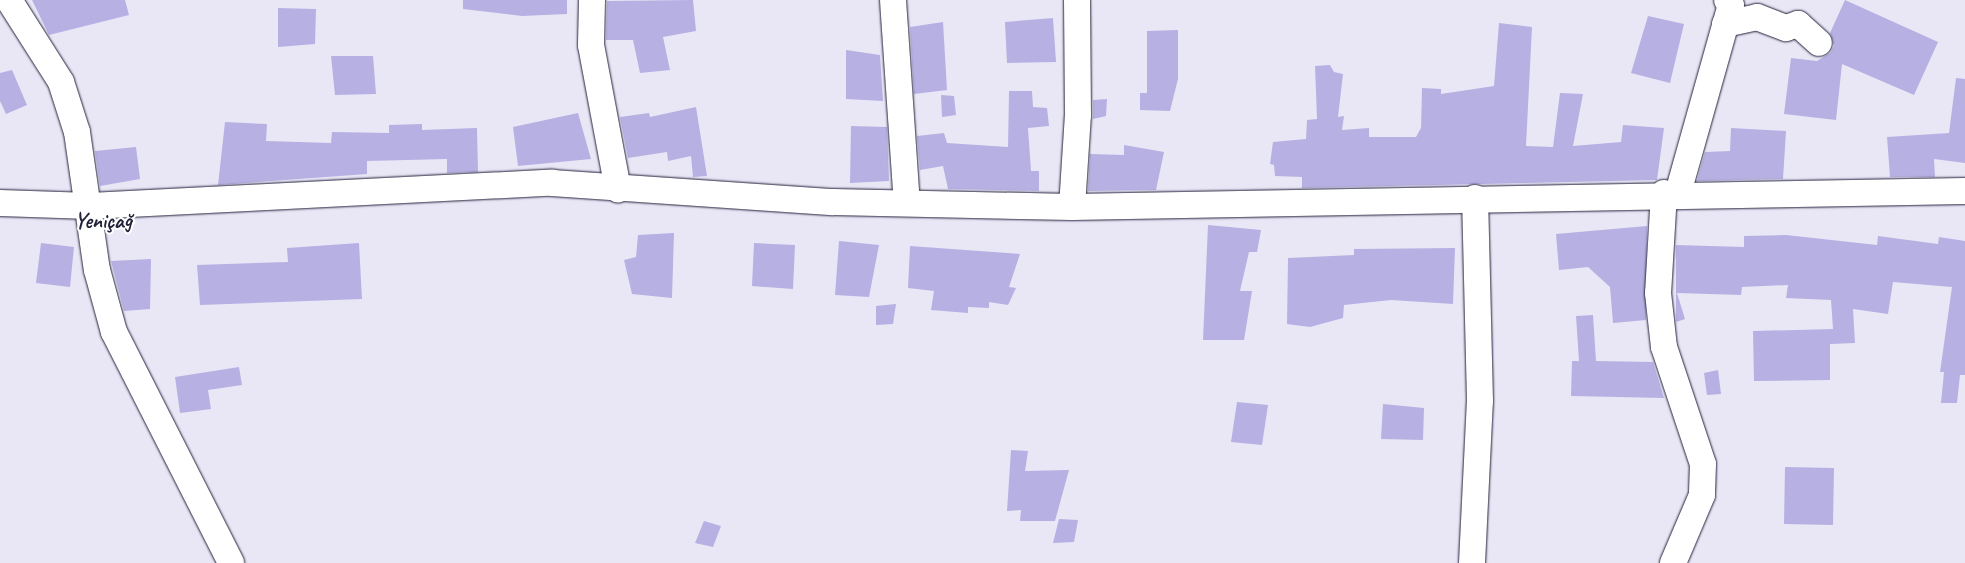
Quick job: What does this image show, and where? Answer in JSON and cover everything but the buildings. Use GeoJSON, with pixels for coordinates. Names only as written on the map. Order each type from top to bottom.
{"type":"FeatureCollection","features":[{"type":"Feature","properties":{"kind":"street"},"geometry":{"type":"LineString","coordinates":[[9,0],[61,82],[77,132],[90,206],[97,270],[114,332],[230,563]]}},
{"type":"Feature","properties":{"kind":"street"},"geometry":{"type":"LineString","coordinates":[[592,0],[591,44],[618,189]]}},
{"type":"Feature","properties":{"kind":"street"},"geometry":{"type":"LineString","coordinates":[[893,0],[907,203]]}},
{"type":"Feature","properties":{"kind":"street"},"geometry":{"type":"LineString","coordinates":[[1072,207],[1078,115],[1077,0]]}},
{"type":"Feature","properties":{"kind":"street"},"geometry":{"type":"LineString","coordinates":[[1674,563],[1702,495],[1703,464],[1664,347],[1658,292],[1671,193],[1726,12],[1757,17],[1786,28],[1798,24],[1819,43]]}},
{"type":"Feature","properties":{"kind":"street"},"geometry":{"type":"LineString","coordinates":[[0,202],[90,206],[552,183],[618,189],[907,203],[1072,207],[1671,193],[1965,191]]}},
{"type":"Feature","properties":{"kind":"street"},"geometry":{"type":"LineString","coordinates":[[1472,563],[1480,401],[1475,198]]}},
{"type":"Feature","properties":{"kind":"district","name":"Yeniçağ"},"geometry":{"type":"Point","coordinates":[103,222]}}]}
